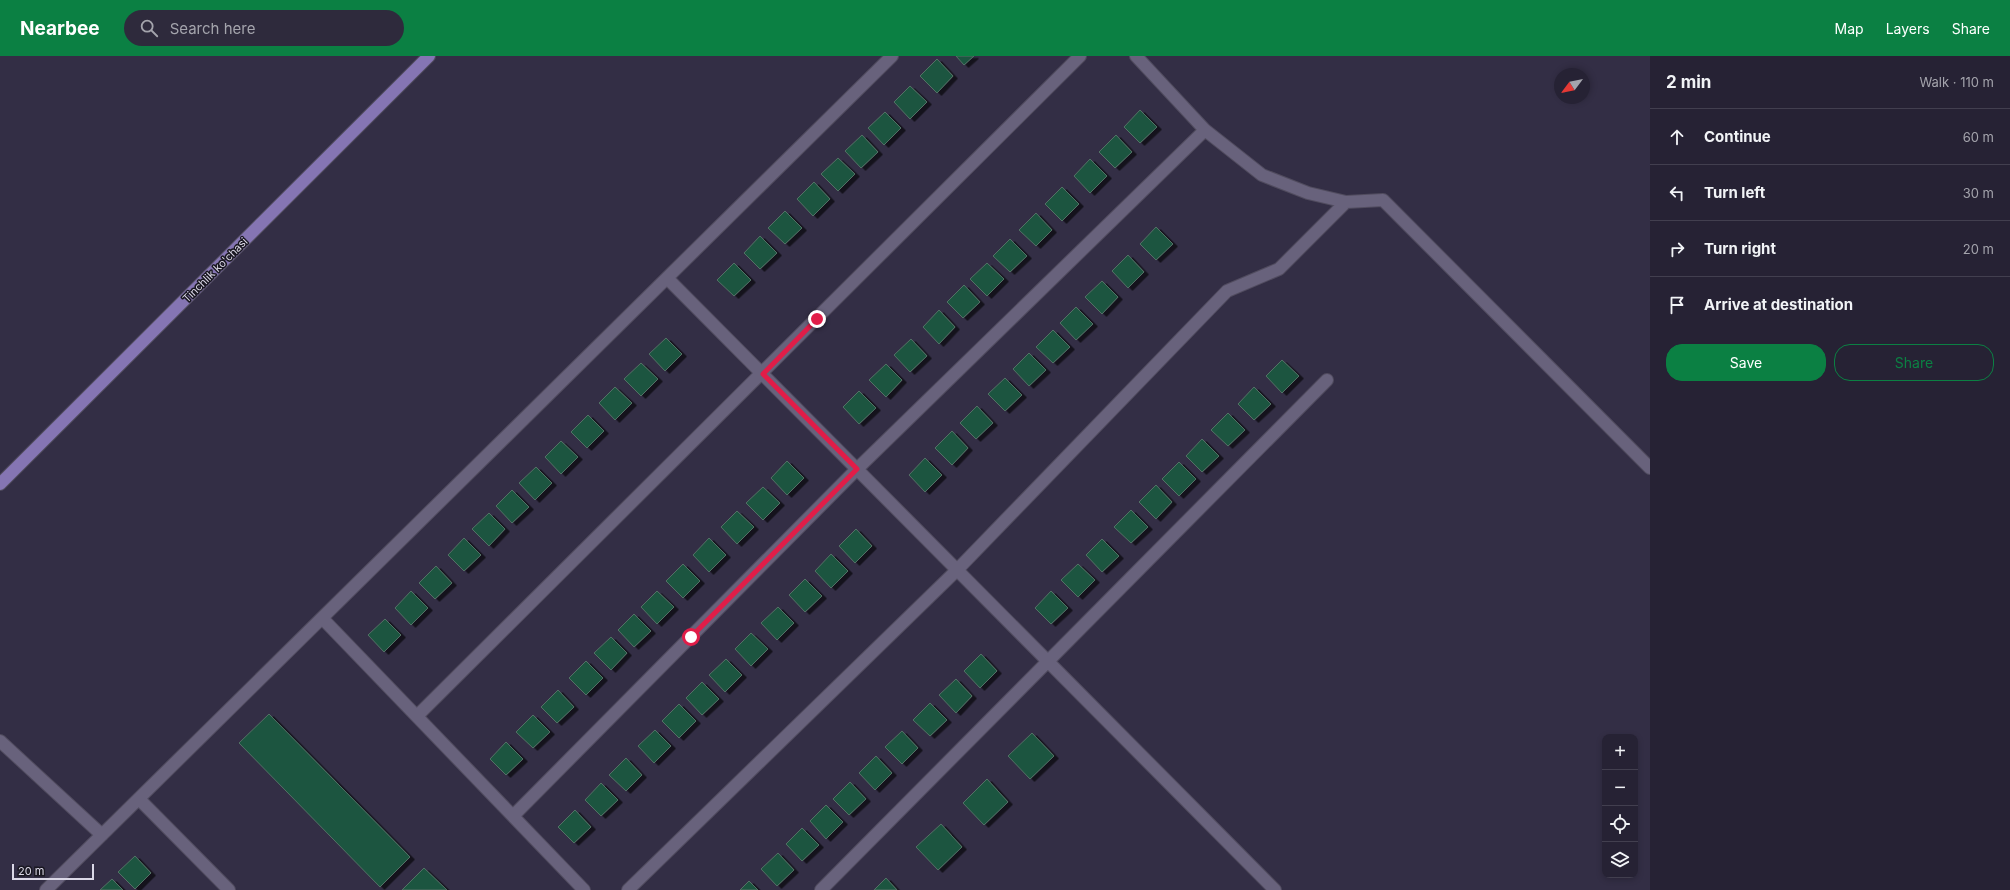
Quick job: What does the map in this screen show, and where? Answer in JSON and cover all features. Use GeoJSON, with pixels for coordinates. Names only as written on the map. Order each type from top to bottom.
{"type":"FeatureCollection","features":[{"type":"Feature","properties":{"kind":"main road","name":"Tinchlik ko'chasi"},"geometry":{"type":"LineString","coordinates":[[0,484],[429,56]]}},
{"type":"Feature","properties":{"kind":"street"},"geometry":{"type":"LineString","coordinates":[[46,890],[892,56]]}},
{"type":"Feature","properties":{"kind":"street"},"geometry":{"type":"LineString","coordinates":[[417,716],[763,374],[1080,56]]}},
{"type":"Feature","properties":{"kind":"street"},"geometry":{"type":"LineString","coordinates":[[1136,56],[1205,130],[1262,175],[1308,193],[1346,202],[1383,200],[1650,468]]}},
{"type":"Feature","properties":{"kind":"street"},"geometry":{"type":"LineString","coordinates":[[513,816],[857,469],[1205,130]]}},
{"type":"Feature","properties":{"kind":"street"},"geometry":{"type":"LineString","coordinates":[[628,890],[957,570],[1227,291],[1279,269],[1346,202]]}},
{"type":"Feature","properties":{"kind":"street"},"geometry":{"type":"LineString","coordinates":[[667,278],[1275,890]]}},
{"type":"Feature","properties":{"kind":"street"},"geometry":{"type":"LineString","coordinates":[[821,890],[1327,380]]}},
{"type":"Feature","properties":{"kind":"street"},"geometry":{"type":"LineString","coordinates":[[322,618],[584,890]]}},
{"type":"Feature","properties":{"kind":"street"},"geometry":{"type":"LineString","coordinates":[[0,741],[102,835]]}},
{"type":"Feature","properties":{"kind":"street"},"geometry":{"type":"LineString","coordinates":[[139,799],[229,890]]}},
{"type":"Feature","properties":{"kind":"building"},"geometry":{"type":"Polygon","coordinates":[[[956,56],[974,56],[964,65],[956,56]]]}},
{"type":"Feature","properties":{"kind":"building"},"geometry":{"type":"Polygon","coordinates":[[[937,59],[953,76],[937,93],[920,76],[937,59]]]}},
{"type":"Feature","properties":{"kind":"building"},"geometry":{"type":"Polygon","coordinates":[[[910,86],[927,102],[910,119],[894,102],[910,86]]]}},
{"type":"Feature","properties":{"kind":"building"},"geometry":{"type":"Polygon","coordinates":[[[1140,110],[1157,127],[1140,143],[1124,127],[1140,110]]]}},
{"type":"Feature","properties":{"kind":"building"},"geometry":{"type":"Polygon","coordinates":[[[885,112],[901,128],[884,145],[868,128],[885,112]]]}},
{"type":"Feature","properties":{"kind":"building"},"geometry":{"type":"Polygon","coordinates":[[[862,135],[878,152],[861,168],[845,151],[862,135]]]}},
{"type":"Feature","properties":{"kind":"building"},"geometry":{"type":"Polygon","coordinates":[[[1116,135],[1132,152],[1115,168],[1099,152],[1116,135]]]}},
{"type":"Feature","properties":{"kind":"building"},"geometry":{"type":"Polygon","coordinates":[[[838,158],[855,174],[838,191],[821,174],[838,158]]]}},
{"type":"Feature","properties":{"kind":"building"},"geometry":{"type":"Polygon","coordinates":[[[1090,159],[1107,176],[1090,193],[1074,176],[1090,159]]]}},
{"type":"Feature","properties":{"kind":"building"},"geometry":{"type":"Polygon","coordinates":[[[814,182],[830,199],[813,216],[797,199],[814,182]]]}},
{"type":"Feature","properties":{"kind":"building"},"geometry":{"type":"Polygon","coordinates":[[[1062,187],[1079,204],[1062,221],[1045,204],[1062,187]]]}},
{"type":"Feature","properties":{"kind":"building"},"geometry":{"type":"Polygon","coordinates":[[[785,211],[802,228],[785,244],[768,228],[785,211]]]}},
{"type":"Feature","properties":{"kind":"building"},"geometry":{"type":"Polygon","coordinates":[[[1036,213],[1052,230],[1036,246],[1019,230],[1036,213]]]}},
{"type":"Feature","properties":{"kind":"building"},"geometry":{"type":"Polygon","coordinates":[[[1156,227],[1173,244],[1156,260],[1140,244],[1156,227]]]}},
{"type":"Feature","properties":{"kind":"building"},"geometry":{"type":"Polygon","coordinates":[[[760,236],[777,253],[760,269],[744,253],[760,236]]]}},
{"type":"Feature","properties":{"kind":"building"},"geometry":{"type":"Polygon","coordinates":[[[1010,239],[1027,256],[1010,272],[993,256],[1010,239]]]}},
{"type":"Feature","properties":{"kind":"building"},"geometry":{"type":"Polygon","coordinates":[[[1128,255],[1144,272],[1128,288],[1112,271],[1128,255]]]}},
{"type":"Feature","properties":{"kind":"building"},"geometry":{"type":"Polygon","coordinates":[[[734,263],[751,280],[734,296],[717,280],[734,263]]]}},
{"type":"Feature","properties":{"kind":"building"},"geometry":{"type":"Polygon","coordinates":[[[987,263],[1004,279],[987,296],[970,279],[987,263]]]}},
{"type":"Feature","properties":{"kind":"building"},"geometry":{"type":"Polygon","coordinates":[[[1102,281],[1118,297],[1102,314],[1085,297],[1102,281]]]}},
{"type":"Feature","properties":{"kind":"building"},"geometry":{"type":"Polygon","coordinates":[[[964,285],[980,302],[963,318],[947,302],[964,285]]]}},
{"type":"Feature","properties":{"kind":"building"},"geometry":{"type":"Polygon","coordinates":[[[1076,307],[1093,324],[1076,340],[1060,323],[1076,307]]]}},
{"type":"Feature","properties":{"kind":"building"},"geometry":{"type":"Polygon","coordinates":[[[939,310],[955,327],[939,344],[923,327],[939,310]]]}},
{"type":"Feature","properties":{"kind":"building"},"geometry":{"type":"Polygon","coordinates":[[[1053,330],[1070,347],[1053,363],[1036,347],[1053,330]]]}},
{"type":"Feature","properties":{"kind":"building"},"geometry":{"type":"Polygon","coordinates":[[[666,338],[682,354],[665,371],[649,354],[666,338]]]}},
{"type":"Feature","properties":{"kind":"building"},"geometry":{"type":"Polygon","coordinates":[[[911,339],[927,356],[910,372],[894,355],[911,339]]]}},
{"type":"Feature","properties":{"kind":"building"},"geometry":{"type":"Polygon","coordinates":[[[1029,353],[1046,370],[1029,386],[1013,369],[1029,353]]]}},
{"type":"Feature","properties":{"kind":"building"},"geometry":{"type":"Polygon","coordinates":[[[1282,360],[1299,376],[1282,393],[1266,376],[1282,360]]]}},
{"type":"Feature","properties":{"kind":"building"},"geometry":{"type":"Polygon","coordinates":[[[641,363],[658,379],[641,396],[624,379],[641,363]]]}},
{"type":"Feature","properties":{"kind":"building"},"geometry":{"type":"Polygon","coordinates":[[[886,364],[902,380],[886,397],[869,380],[886,364]]]}},
{"type":"Feature","properties":{"kind":"building"},"geometry":{"type":"Polygon","coordinates":[[[1005,378],[1022,395],[1005,411],[988,394],[1005,378]]]}},
{"type":"Feature","properties":{"kind":"building"},"geometry":{"type":"Polygon","coordinates":[[[615,387],[632,403],[615,420],[599,403],[615,387]]]}},
{"type":"Feature","properties":{"kind":"building"},"geometry":{"type":"Polygon","coordinates":[[[1254,387],[1271,404],[1254,420],[1238,404],[1254,387]]]}},
{"type":"Feature","properties":{"kind":"building"},"geometry":{"type":"Polygon","coordinates":[[[859,391],[876,408],[859,424],[843,407],[859,391]]]}},
{"type":"Feature","properties":{"kind":"building"},"geometry":{"type":"Polygon","coordinates":[[[977,406],[993,423],[976,439],[960,423],[977,406]]]}},
{"type":"Feature","properties":{"kind":"building"},"geometry":{"type":"Polygon","coordinates":[[[1228,413],[1245,430],[1228,446],[1211,430],[1228,413]]]}},
{"type":"Feature","properties":{"kind":"building"},"geometry":{"type":"Polygon","coordinates":[[[588,415],[604,431],[587,448],[571,432],[588,415]]]}},
{"type":"Feature","properties":{"kind":"building"},"geometry":{"type":"Polygon","coordinates":[[[952,431],[968,448],[952,465],[935,448],[952,431]]]}},
{"type":"Feature","properties":{"kind":"building"},"geometry":{"type":"Polygon","coordinates":[[[1202,439],[1219,456],[1202,472],[1186,456],[1202,439]]]}},
{"type":"Feature","properties":{"kind":"building"},"geometry":{"type":"Polygon","coordinates":[[[561,441],[578,457],[561,474],[545,457],[561,441]]]}},
{"type":"Feature","properties":{"kind":"building"},"geometry":{"type":"Polygon","coordinates":[[[925,458],[942,475],[925,492],[909,475],[925,458]]]}},
{"type":"Feature","properties":{"kind":"building"},"geometry":{"type":"Polygon","coordinates":[[[787,461],[804,478],[787,495],[771,478],[787,461]]]}},
{"type":"Feature","properties":{"kind":"building"},"geometry":{"type":"Polygon","coordinates":[[[1179,462],[1196,479],[1179,496],[1162,479],[1179,462]]]}},
{"type":"Feature","properties":{"kind":"building"},"geometry":{"type":"Polygon","coordinates":[[[536,467],[552,483],[535,500],[519,483],[536,467]]]}},
{"type":"Feature","properties":{"kind":"building"},"geometry":{"type":"Polygon","coordinates":[[[1156,485],[1172,502],[1156,519],[1139,502],[1156,485]]]}},
{"type":"Feature","properties":{"kind":"building"},"geometry":{"type":"Polygon","coordinates":[[[763,487],[780,503],[763,520],[746,503],[763,487]]]}},
{"type":"Feature","properties":{"kind":"building"},"geometry":{"type":"Polygon","coordinates":[[[512,490],[529,507],[512,523],[496,506],[512,490]]]}},
{"type":"Feature","properties":{"kind":"building"},"geometry":{"type":"Polygon","coordinates":[[[1131,510],[1148,527],[1131,543],[1114,527],[1131,510]]]}},
{"type":"Feature","properties":{"kind":"building"},"geometry":{"type":"Polygon","coordinates":[[[737,511],[754,527],[737,544],[721,527],[737,511]]]}},
{"type":"Feature","properties":{"kind":"building"},"geometry":{"type":"Polygon","coordinates":[[[489,513],[505,529],[489,546],[472,529],[489,513]]]}},
{"type":"Feature","properties":{"kind":"building"},"geometry":{"type":"Polygon","coordinates":[[[856,529],[872,546],[855,563],[839,546],[856,529]]]}},
{"type":"Feature","properties":{"kind":"building"},"geometry":{"type":"Polygon","coordinates":[[[464,538],[481,555],[464,571],[448,555],[464,538]]]}},
{"type":"Feature","properties":{"kind":"building"},"geometry":{"type":"Polygon","coordinates":[[[709,538],[726,555],[709,572],[693,555],[709,538]]]}},
{"type":"Feature","properties":{"kind":"building"},"geometry":{"type":"Polygon","coordinates":[[[1102,539],[1119,556],[1102,572],[1086,555],[1102,539]]]}},
{"type":"Feature","properties":{"kind":"building"},"geometry":{"type":"Polygon","coordinates":[[[831,554],[848,571],[831,588],[815,571],[831,554]]]}},
{"type":"Feature","properties":{"kind":"building"},"geometry":{"type":"Polygon","coordinates":[[[683,564],[700,581],[683,598],[666,581],[683,564]]]}},
{"type":"Feature","properties":{"kind":"building"},"geometry":{"type":"Polygon","coordinates":[[[1078,564],[1095,580],[1078,597],[1061,580],[1078,564]]]}},
{"type":"Feature","properties":{"kind":"building"},"geometry":{"type":"Polygon","coordinates":[[[436,566],[452,583],[435,599],[419,583],[436,566]]]}},
{"type":"Feature","properties":{"kind":"building"},"geometry":{"type":"Polygon","coordinates":[[[805,579],[822,596],[805,612],[789,595],[805,579]]]}},
{"type":"Feature","properties":{"kind":"building"},"geometry":{"type":"Polygon","coordinates":[[[411,591],[428,608],[411,625],[395,608],[411,591]]]}},
{"type":"Feature","properties":{"kind":"building"},"geometry":{"type":"Polygon","coordinates":[[[657,591],[674,607],[657,624],[641,607],[657,591]]]}},
{"type":"Feature","properties":{"kind":"building"},"geometry":{"type":"Polygon","coordinates":[[[1051,591],[1068,608],[1051,624],[1035,608],[1051,591]]]}},
{"type":"Feature","properties":{"kind":"building"},"geometry":{"type":"Polygon","coordinates":[[[778,607],[794,623],[777,640],[761,623],[778,607]]]}},
{"type":"Feature","properties":{"kind":"building"},"geometry":{"type":"Polygon","coordinates":[[[634,614],[651,631],[634,647],[618,630],[634,614]]]}},
{"type":"Feature","properties":{"kind":"building"},"geometry":{"type":"Polygon","coordinates":[[[385,619],[401,635],[384,652],[368,635],[385,619]]]}},
{"type":"Feature","properties":{"kind":"building"},"geometry":{"type":"Polygon","coordinates":[[[751,633],[768,649],[751,666],[735,649],[751,633]]]}},
{"type":"Feature","properties":{"kind":"building"},"geometry":{"type":"Polygon","coordinates":[[[611,637],[627,653],[611,670],[594,653],[611,637]]]}},
{"type":"Feature","properties":{"kind":"building"},"geometry":{"type":"Polygon","coordinates":[[[981,654],[997,671],[980,688],[964,671],[981,654]]]}},
{"type":"Feature","properties":{"kind":"building"},"geometry":{"type":"Polygon","coordinates":[[[726,659],[742,675],[725,692],[709,675],[726,659]]]}},
{"type":"Feature","properties":{"kind":"building"},"geometry":{"type":"Polygon","coordinates":[[[586,661],[603,678],[586,695],[569,678],[586,661]]]}},
{"type":"Feature","properties":{"kind":"building"},"geometry":{"type":"Polygon","coordinates":[[[956,679],[972,696],[956,713],[939,695],[956,679]]]}},
{"type":"Feature","properties":{"kind":"building"},"geometry":{"type":"Polygon","coordinates":[[[702,682],[719,699],[702,715],[686,698],[702,682]]]}},
{"type":"Feature","properties":{"kind":"building"},"geometry":{"type":"Polygon","coordinates":[[[558,690],[574,707],[557,723],[541,707],[558,690]]]}},
{"type":"Feature","properties":{"kind":"building"},"geometry":{"type":"Polygon","coordinates":[[[930,703],[947,720],[930,736],[913,720],[930,703]]]}},
{"type":"Feature","properties":{"kind":"building"},"geometry":{"type":"Polygon","coordinates":[[[679,704],[696,721],[679,738],[662,721],[679,704]]]}},
{"type":"Feature","properties":{"kind":"building"},"geometry":{"type":"Polygon","coordinates":[[[269,714],[410,857],[380,887],[239,743],[269,714]]]}},
{"type":"Feature","properties":{"kind":"building"},"geometry":{"type":"Polygon","coordinates":[[[533,715],[550,732],[533,748],[516,732],[533,715]]]}},
{"type":"Feature","properties":{"kind":"building"},"geometry":{"type":"Polygon","coordinates":[[[655,730],[671,746],[654,763],[638,746],[655,730]]]}},
{"type":"Feature","properties":{"kind":"building"},"geometry":{"type":"Polygon","coordinates":[[[902,731],[918,748],[902,764],[885,747],[902,731]]]}},
{"type":"Feature","properties":{"kind":"building"},"geometry":{"type":"Polygon","coordinates":[[[1032,733],[1054,756],[1030,779],[1008,756],[1032,733]]]}},
{"type":"Feature","properties":{"kind":"building"},"geometry":{"type":"Polygon","coordinates":[[[506,742],[523,759],[506,775],[490,759],[506,742]]]}},
{"type":"Feature","properties":{"kind":"building"},"geometry":{"type":"Polygon","coordinates":[[[876,756],[892,773],[875,790],[859,773],[876,756]]]}},
{"type":"Feature","properties":{"kind":"building"},"geometry":{"type":"Polygon","coordinates":[[[626,758],[642,775],[626,791],[609,775],[626,758]]]}},
{"type":"Feature","properties":{"kind":"building"},"geometry":{"type":"Polygon","coordinates":[[[987,779],[1008,802],[984,825],[963,803],[987,779]]]}},
{"type":"Feature","properties":{"kind":"building"},"geometry":{"type":"Polygon","coordinates":[[[850,782],[866,799],[849,815],[833,799],[850,782]]]}},
{"type":"Feature","properties":{"kind":"building"},"geometry":{"type":"Polygon","coordinates":[[[601,783],[618,800],[601,816],[585,800],[601,783]]]}},
{"type":"Feature","properties":{"kind":"building"},"geometry":{"type":"Polygon","coordinates":[[[826,805],[843,822],[826,839],[810,821],[826,805]]]}},
{"type":"Feature","properties":{"kind":"building"},"geometry":{"type":"Polygon","coordinates":[[[575,810],[591,827],[574,843],[558,827],[575,810]]]}},
{"type":"Feature","properties":{"kind":"building"},"geometry":{"type":"Polygon","coordinates":[[[941,824],[962,847],[938,870],[916,847],[941,824]]]}},
{"type":"Feature","properties":{"kind":"building"},"geometry":{"type":"Polygon","coordinates":[[[802,828],[819,845],[802,861],[786,844],[802,828]]]}},
{"type":"Feature","properties":{"kind":"building"},"geometry":{"type":"Polygon","coordinates":[[[778,853],[794,870],[777,886],[761,869],[778,853]]]}},
{"type":"Feature","properties":{"kind":"building"},"geometry":{"type":"Polygon","coordinates":[[[135,856],[151,873],[135,889],[118,872],[135,856]]]}},
{"type":"Feature","properties":{"kind":"building"},"geometry":{"type":"Polygon","coordinates":[[[424,868],[447,890],[402,890],[424,868]]]}},
{"type":"Feature","properties":{"kind":"building"},"geometry":{"type":"Polygon","coordinates":[[[886,878],[897,890],[874,890],[886,878]]]}},
{"type":"Feature","properties":{"kind":"building"},"geometry":{"type":"Polygon","coordinates":[[[112,879],[123,890],[100,890],[112,879]]]}},
{"type":"Feature","properties":{"kind":"building"},"geometry":{"type":"Polygon","coordinates":[[[749,881],[758,890],[740,890],[749,881]]]}},
{"type":"Feature","properties":{"kind":"route"},"geometry":{"type":"LineString","coordinates":[[691,637],[857,469],[763,374],[817,319]]}}]}
